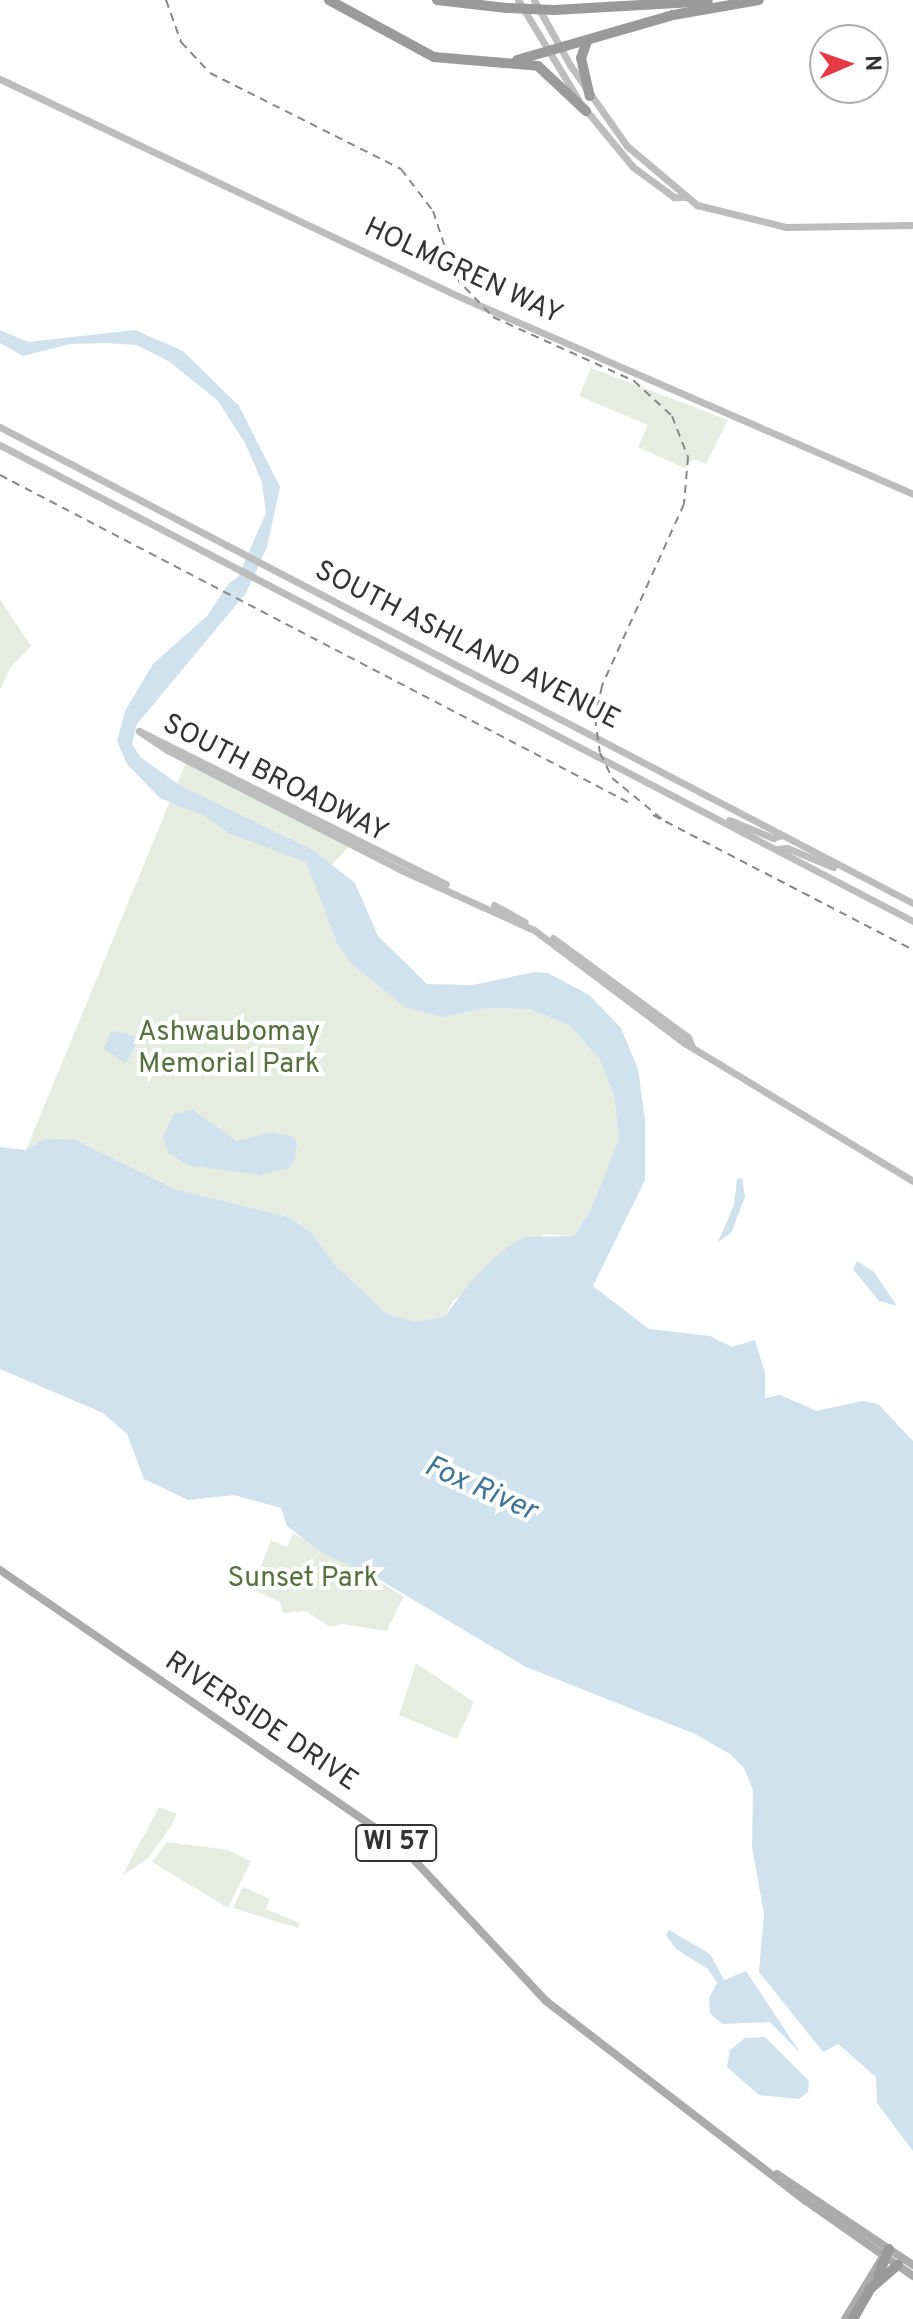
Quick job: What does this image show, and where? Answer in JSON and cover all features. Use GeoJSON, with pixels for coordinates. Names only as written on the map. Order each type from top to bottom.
{"type":"FeatureCollection","features":[{"type":"Feature","properties":{"kind":"highway"},"geometry":{"type":"LineString","coordinates":[[329,0],[434,57],[545,70],[586,111]]}},
{"type":"Feature","properties":{"kind":"highway"},"geometry":{"type":"LineString","coordinates":[[437,0],[554,10],[720,0]]}},
{"type":"Feature","properties":{"kind":"highway"},"geometry":{"type":"LineString","coordinates":[[502,63],[673,15],[759,0]]}},
{"type":"Feature","properties":{"kind":"highway"},"geometry":{"type":"LineString","coordinates":[[588,40],[581,58],[590,96]]}},
{"type":"Feature","properties":{"kind":"highway"},"geometry":{"type":"LineString","coordinates":[[853,2319],[889,2257]]}},
{"type":"Feature","properties":{"kind":"main road","name":"RIVERSIDE DRIVE"},"geometry":{"type":"LineString","coordinates":[[0,1570],[401,1846],[546,2001],[913,2276]]}},
{"type":"Feature","properties":{"kind":"main road","name":"RIVERSIDE DRIVE"},"geometry":{"type":"LineString","coordinates":[[889,2257],[913,2265]]}},
{"type":"Feature","properties":{"kind":"main road"},"geometry":{"type":"LineString","coordinates":[[845,2319],[889,2257]]}},
{"type":"Feature","properties":{"kind":"street"},"geometry":{"type":"LineString","coordinates":[[518,0],[586,111],[619,153],[674,197],[686,197],[723,214],[769,225],[913,225]]}},
{"type":"Feature","properties":{"kind":"street"},"geometry":{"type":"LineString","coordinates":[[534,0],[590,96],[627,146],[686,197]]}},
{"type":"Feature","properties":{"kind":"street","name":"HOLMGREN WAY"},"geometry":{"type":"LineString","coordinates":[[0,79],[458,296],[913,494]]}},
{"type":"Feature","properties":{"kind":"street"},"geometry":{"type":"LineString","coordinates":[[586,111],[614,141],[627,146]]}},
{"type":"Feature","properties":{"kind":"street"},"geometry":{"type":"LineString","coordinates":[[619,153],[679,188]]}},
{"type":"Feature","properties":{"kind":"street","name":"SOUTH ASHLAND AVENUE"},"geometry":{"type":"LineString","coordinates":[[0,430],[913,903]]}},
{"type":"Feature","properties":{"kind":"street","name":"SOUTH ASHLAND AVENUE"},"geometry":{"type":"LineString","coordinates":[[0,445],[913,921]]}},
{"type":"Feature","properties":{"kind":"street","name":"SOUTH BROADWAY"},"geometry":{"type":"LineString","coordinates":[[692,1047],[688,1037],[584,959],[512,914],[139,731],[167,750],[401,870],[534,930],[692,1047],[913,1181]]}},
{"type":"Feature","properties":{"kind":"street"},"geometry":{"type":"LineString","coordinates":[[710,815],[773,838],[782,835]]}},
{"type":"Feature","properties":{"kind":"street"},"geometry":{"type":"LineString","coordinates":[[776,849],[787,848],[864,878]]}},
{"type":"Feature","properties":{"kind":"green space"},"geometry":{"type":"Polygon","coordinates":[[[591,368],[728,420],[706,464],[693,459],[684,468],[638,447],[648,425],[579,396],[591,368]]]}},
{"type":"Feature","properties":{"kind":"green space"},"geometry":{"type":"Polygon","coordinates":[[[0,599],[31,646],[10,668],[0,690],[0,599]]]}},
{"type":"Feature","properties":{"kind":"green space","name":"Ashwaubomay Memorial Park"},"geometry":{"type":"Polygon","coordinates":[[[187,760],[351,844],[330,867],[313,873],[324,910],[442,1017],[487,1008],[529,1009],[569,1025],[599,1058],[614,1095],[619,1138],[592,1207],[574,1236],[544,1234],[453,1301],[445,1316],[416,1322],[387,1314],[334,1264],[312,1233],[289,1217],[175,1189],[76,1140],[26,1150],[187,760]]]}},
{"type":"Feature","properties":{"kind":"green space","name":"Sunset Park"},"geometry":{"type":"Polygon","coordinates":[[[293,1533],[404,1596],[387,1631],[342,1624],[330,1627],[306,1611],[283,1613],[280,1602],[252,1589],[271,1540],[287,1547],[293,1533]]]}},
{"type":"Feature","properties":{"kind":"green space"},"geometry":{"type":"Polygon","coordinates":[[[416,1663],[474,1702],[457,1739],[399,1715],[416,1663]]]}},
{"type":"Feature","properties":{"kind":"green space"},"geometry":{"type":"Polygon","coordinates":[[[159,1807],[177,1814],[171,1826],[148,1858],[122,1876],[159,1807]]]}},
{"type":"Feature","properties":{"kind":"green space"},"geometry":{"type":"Polygon","coordinates":[[[167,1842],[228,1850],[251,1861],[228,1908],[152,1862],[167,1842]]]}},
{"type":"Feature","properties":{"kind":"green space"},"geometry":{"type":"Polygon","coordinates":[[[243,1887],[270,1899],[266,1909],[300,1923],[298,1928],[233,1908],[243,1887]]]}},
{"type":"Feature","properties":{"kind":"water","name":"Fox River"},"geometry":{"type":"Polygon","coordinates":[[[0,330],[28,342],[135,330],[183,351],[239,406],[280,487],[267,547],[246,593],[137,724],[132,744],[140,757],[181,786],[311,849],[355,883],[378,936],[427,984],[472,985],[535,972],[548,973],[589,995],[621,1028],[638,1069],[645,1120],[645,1180],[593,1286],[649,1329],[710,1336],[732,1347],[755,1340],[765,1373],[765,1398],[780,1395],[817,1411],[862,1401],[878,1404],[913,1441],[913,2151],[877,2103],[876,2077],[838,2044],[823,2052],[759,1972],[764,1914],[752,1847],[753,1790],[744,1768],[730,1754],[695,1734],[526,1667],[380,1580],[321,1552],[287,1526],[281,1508],[234,1495],[188,1500],[144,1479],[127,1434],[103,1413],[0,1369],[0,1147],[26,1150],[44,1139],[76,1140],[175,1189],[289,1217],[312,1233],[334,1264],[387,1314],[416,1322],[445,1316],[473,1279],[502,1251],[524,1237],[574,1236],[592,1207],[619,1138],[614,1095],[599,1058],[569,1025],[529,1009],[487,1008],[442,1017],[405,1007],[352,964],[338,945],[306,862],[230,834],[205,816],[160,798],[127,764],[117,741],[125,711],[153,664],[207,616],[229,583],[238,577],[266,513],[262,482],[245,443],[218,401],[170,362],[137,345],[105,343],[70,344],[23,356],[0,343],[0,330]]]}},
{"type":"Feature","properties":{"kind":"water"},"geometry":{"type":"Polygon","coordinates":[[[111,1031],[140,1037],[126,1063],[104,1049],[111,1031]]]}},
{"type":"Feature","properties":{"kind":"water"},"geometry":{"type":"Polygon","coordinates":[[[193,1110],[237,1141],[272,1132],[291,1136],[297,1142],[295,1160],[289,1168],[260,1175],[188,1165],[168,1153],[163,1137],[174,1114],[193,1110]]]}},
{"type":"Feature","properties":{"kind":"water"},"geometry":{"type":"Polygon","coordinates":[[[742,1178],[745,1197],[731,1233],[718,1242],[734,1205],[737,1179],[742,1178]]]}},
{"type":"Feature","properties":{"kind":"water"},"geometry":{"type":"Polygon","coordinates":[[[857,1261],[874,1272],[897,1306],[879,1301],[853,1269],[857,1261]]]}},
{"type":"Feature","properties":{"kind":"water"},"geometry":{"type":"Polygon","coordinates":[[[669,1930],[710,1954],[724,1980],[746,1971],[801,2054],[770,2022],[722,2024],[710,2013],[709,1998],[717,1983],[708,1969],[676,1949],[666,1935],[669,1930]]]}},
{"type":"Feature","properties":{"kind":"water"},"geometry":{"type":"Polygon","coordinates":[[[765,2037],[809,2081],[808,2092],[799,2099],[759,2095],[727,2067],[730,2050],[745,2038],[765,2037]]]}},
{"type":"Feature","properties":{"kind":"railway"},"geometry":{"type":"LineString","coordinates":[[166,0],[181,42],[210,73],[401,169],[433,211],[455,277],[493,317],[634,381],[672,416],[688,457],[684,504],[602,686],[595,718],[600,753],[612,778],[662,819]]}},
{"type":"Feature","properties":{"kind":"railway"},"geometry":{"type":"LineString","coordinates":[[0,475],[628,802]]}},
{"type":"Feature","properties":{"kind":"railway"},"geometry":{"type":"LineString","coordinates":[[653,815],[913,950]]}}]}
